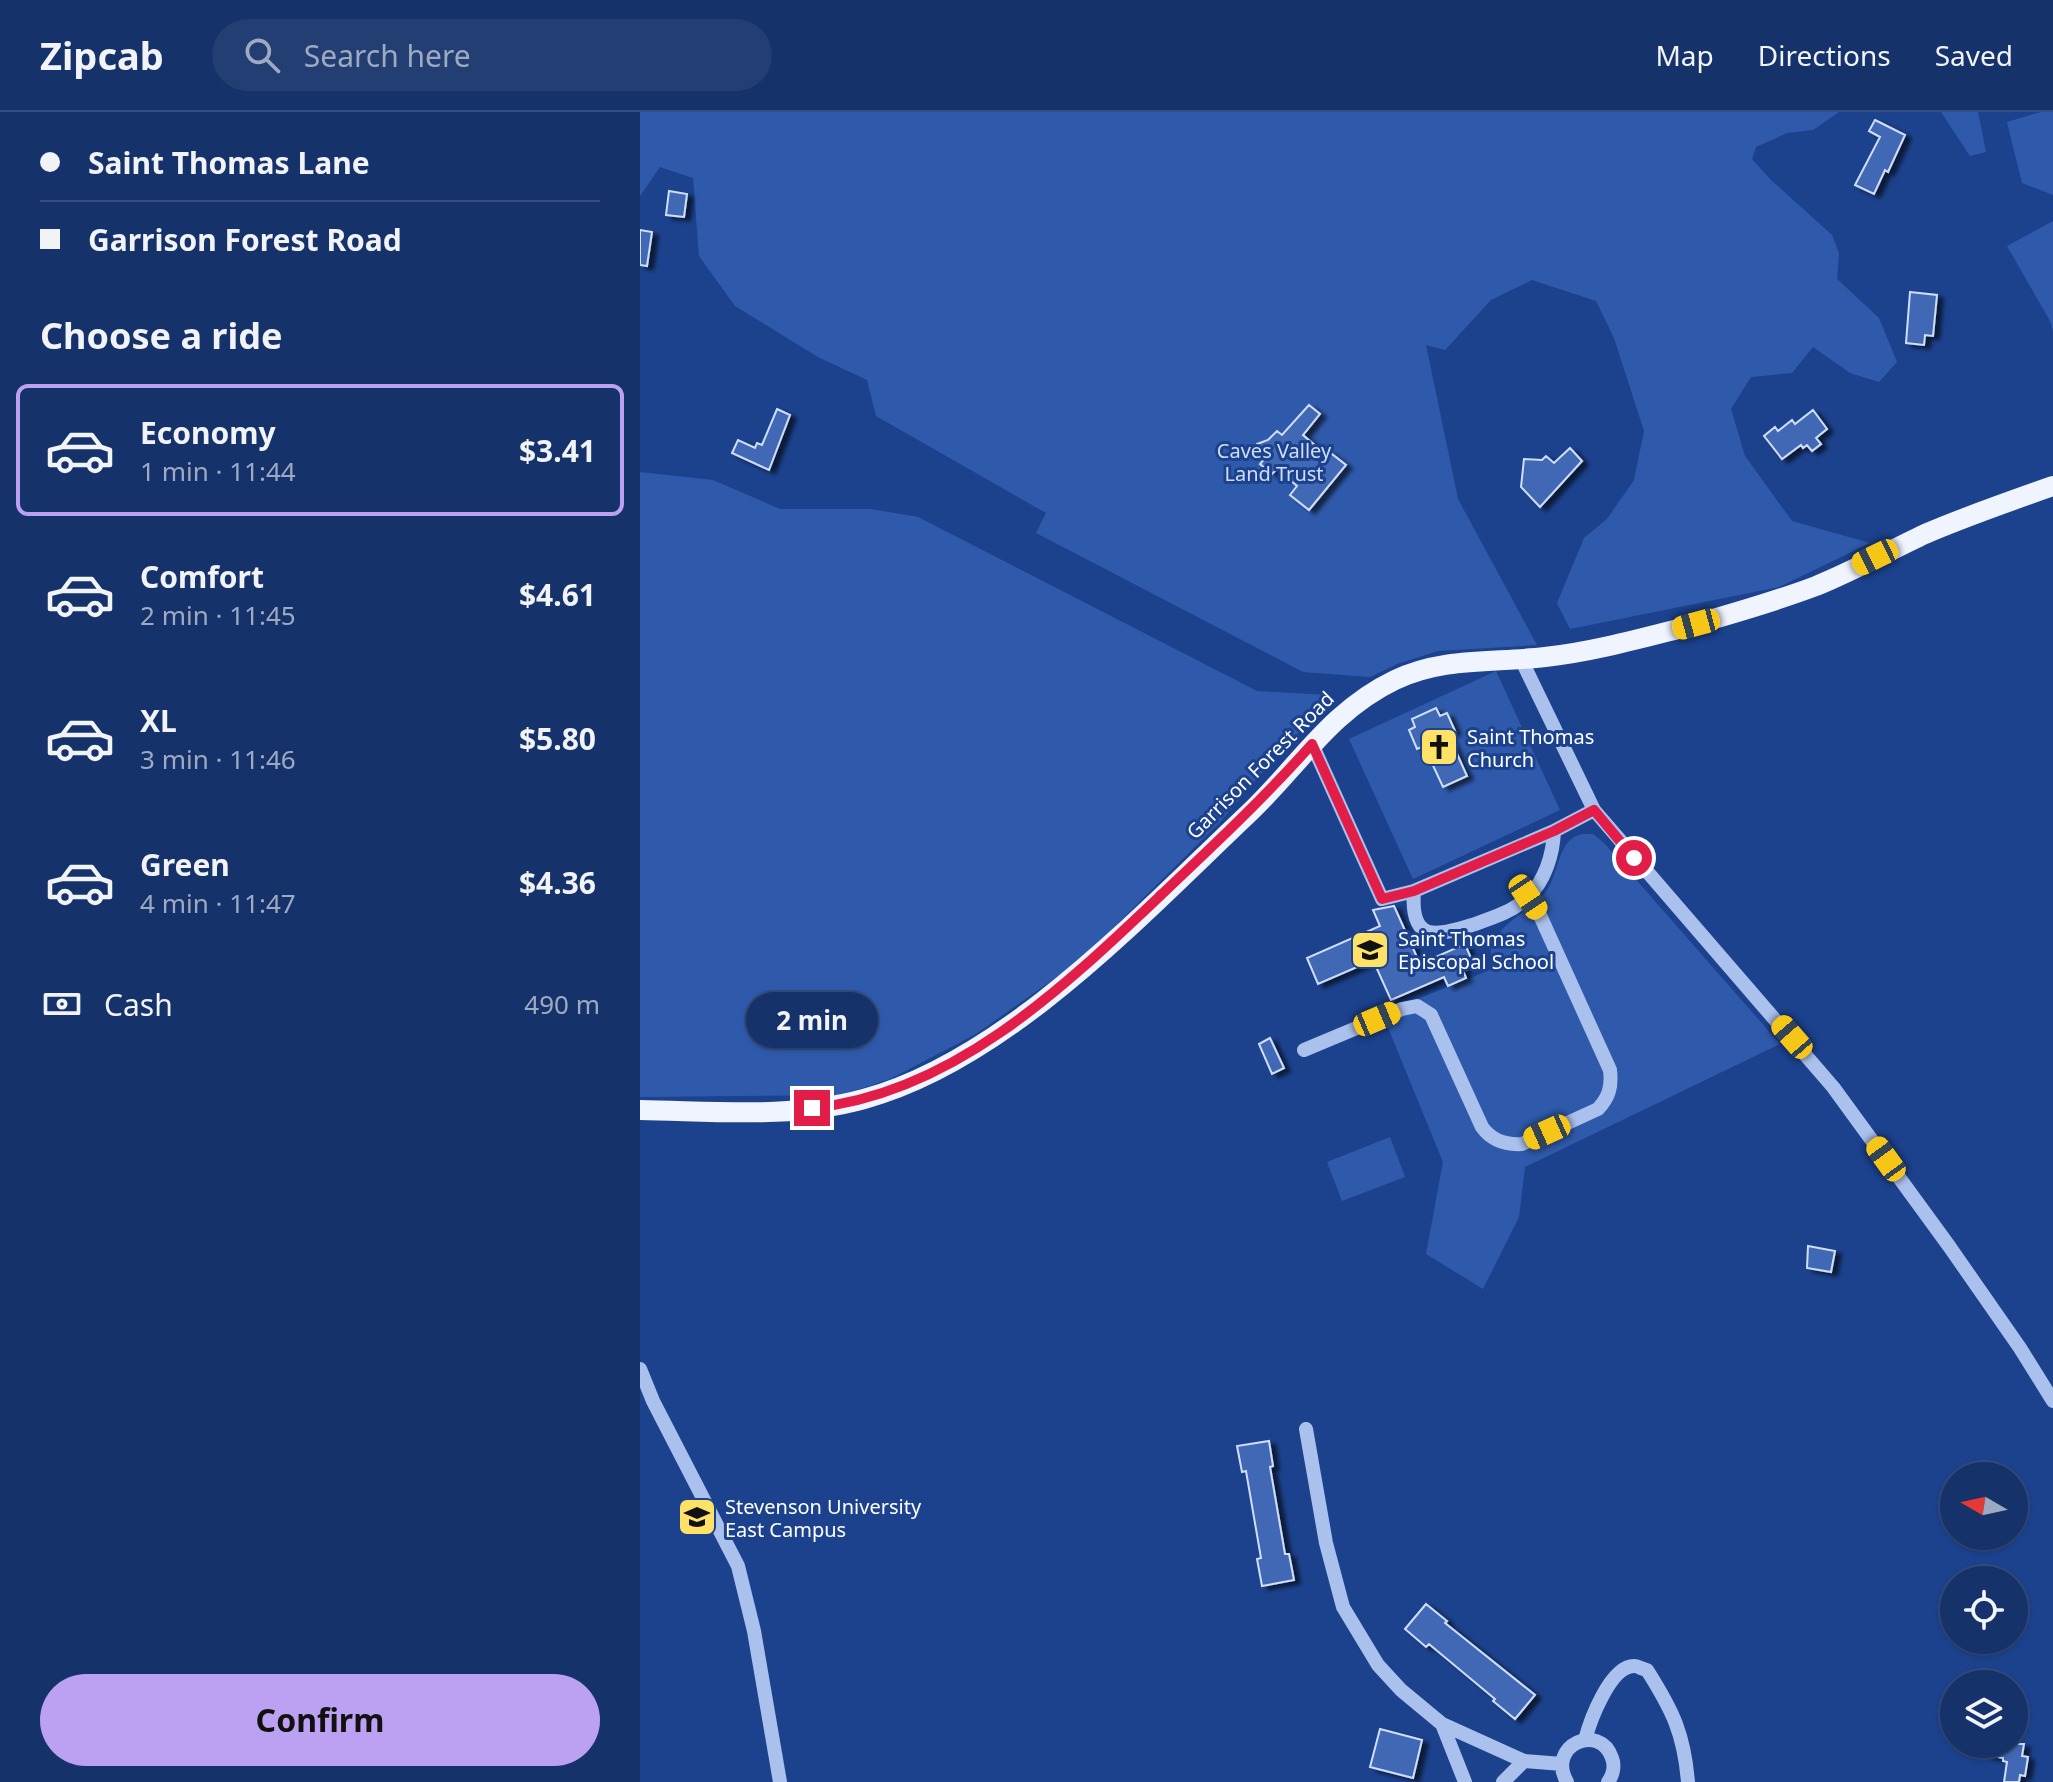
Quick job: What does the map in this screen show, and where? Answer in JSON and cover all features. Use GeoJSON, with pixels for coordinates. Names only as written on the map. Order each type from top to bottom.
{"type":"FeatureCollection","features":[{"type":"Feature","properties":{"kind":"main road","name":"Garrison Forest Road"},"geometry":{"type":"LineString","coordinates":[[640,1110],[764,1111],[829,1106],[896,1088],[961,1056],[1035,1007],[1085,967],[1253,810],[1347,709],[1398,679],[1457,662],[1521,659],[1584,651],[1766,603],[1819,585],[1966,517],[2053,486]]}},
{"type":"Feature","properties":{"kind":"street"},"geometry":{"type":"LineString","coordinates":[[1521,659],[1594,810],[1833,1087],[1958,1258],[2053,1401]]}},
{"type":"Feature","properties":{"kind":"street"},"geometry":{"type":"LineString","coordinates":[[1312,744],[1382,899],[1414,891],[1554,831],[1594,810]]}},
{"type":"Feature","properties":{"kind":"street"},"geometry":{"type":"LineString","coordinates":[[1414,891],[1415,918],[1421,928],[1430,933],[1443,934],[1503,914],[1528,897],[1544,873],[1553,851],[1554,831]]}},
{"type":"Feature","properties":{"kind":"street"},"geometry":{"type":"LineString","coordinates":[[1304,1050],[1402,1009],[1417,1006],[1431,1015],[1482,1127],[1493,1138],[1522,1144],[1598,1109],[1610,1090],[1610,1070],[1538,911],[1528,897]]}},
{"type":"Feature","properties":{"kind":"street"},"geometry":{"type":"LineString","coordinates":[[640,1369],[653,1401],[738,1566],[754,1631],[780,1782]]}},
{"type":"Feature","properties":{"kind":"street"},"geometry":{"type":"LineString","coordinates":[[1306,1429],[1326,1543],[1343,1607],[1378,1665],[1401,1690],[1442,1724],[1524,1761],[1562,1764]]}},
{"type":"Feature","properties":{"kind":"street"},"geometry":{"type":"LineString","coordinates":[[1585,1740],[1592,1714],[1622,1670],[1634,1666],[1647,1670],[1676,1719],[1686,1753],[1688,1782]]}},
{"type":"Feature","properties":{"kind":"street"},"geometry":{"type":"LineString","coordinates":[[1442,1724],[1465,1782]]}},
{"type":"Feature","properties":{"kind":"street"},"geometry":{"type":"LineString","coordinates":[[1567,1782],[1562,1764],[1565,1753],[1575,1743],[1585,1740],[1604,1745],[1611,1753],[1614,1763],[1608,1782]]}},
{"type":"Feature","properties":{"kind":"street"},"geometry":{"type":"LineString","coordinates":[[1503,1782],[1524,1761]]}},
{"type":"Feature","properties":{"kind":"green space","name":"Caves Valley Land Trust"},"geometry":{"type":"Polygon","coordinates":[[[640,112],[1839,112],[1813,130],[1787,133],[1756,147],[1752,159],[1832,235],[1839,253],[1837,279],[1879,318],[1897,362],[1879,382],[1850,373],[1813,347],[1792,373],[1751,377],[1731,409],[1745,456],[1792,521],[1870,543],[1779,587],[1570,629],[1557,603],[1584,538],[1607,519],[1634,480],[1644,431],[1614,338],[1596,301],[1532,280],[1491,300],[1445,350],[1426,345],[1458,499],[1537,645],[1438,651],[1397,664],[1370,677],[1303,672],[1036,533],[1046,513],[876,416],[867,380],[818,357],[735,306],[699,256],[693,178],[660,167],[640,196],[640,112]]]}},
{"type":"Feature","properties":{"kind":"green space"},"geometry":{"type":"Polygon","coordinates":[[[1941,112],[1978,112],[1986,152],[1970,156],[1941,112]]]}},
{"type":"Feature","properties":{"kind":"green space"},"geometry":{"type":"Polygon","coordinates":[[[2041,112],[2053,112],[2053,195],[2022,183],[2007,122],[2041,112]]]}},
{"type":"Feature","properties":{"kind":"green space"},"geometry":{"type":"Polygon","coordinates":[[[2053,221],[2053,331],[2007,246],[2053,221]]]}},
{"type":"Feature","properties":{"kind":"green space"},"geometry":{"type":"Polygon","coordinates":[[[640,472],[713,480],[780,509],[871,509],[918,517],[1257,691],[1330,695],[1324,708],[1285,746],[1220,822],[1082,959],[976,1034],[890,1079],[842,1095],[640,1097],[640,472]]]}},
{"type":"Feature","properties":{"kind":"green space"},"geometry":{"type":"Polygon","coordinates":[[[1496,671],[1560,810],[1413,879],[1349,739],[1496,671]],[[1436,708],[1412,719],[1415,727],[1409,730],[1417,748],[1424,746],[1443,786],[1467,776],[1448,734],[1455,731],[1447,713],[1440,716],[1436,708]]]}},
{"type":"Feature","properties":{"kind":"green space"},"geometry":{"type":"Polygon","coordinates":[[[1582,834],[1593,834],[1604,843],[1780,1044],[1525,1167],[1519,1217],[1483,1289],[1426,1254],[1443,1162],[1382,1013],[1495,968],[1491,950],[1493,941],[1547,890],[1568,842],[1582,834]]]}},
{"type":"Feature","properties":{"kind":"green space"},"geometry":{"type":"Polygon","coordinates":[[[1390,1137],[1405,1177],[1342,1201],[1327,1162],[1390,1137]]]}},
{"type":"Feature","properties":{"kind":"building"},"geometry":{"type":"Polygon","coordinates":[[[1875,120],[1905,135],[1874,194],[1855,185],[1880,137],[1869,131],[1875,120]]]}},
{"type":"Feature","properties":{"kind":"building"},"geometry":{"type":"Polygon","coordinates":[[[669,191],[687,194],[684,217],[666,215],[669,191]]]}},
{"type":"Feature","properties":{"kind":"building"},"geometry":{"type":"Polygon","coordinates":[[[640,230],[652,232],[647,266],[640,265],[640,230]]]}},
{"type":"Feature","properties":{"kind":"building"},"geometry":{"type":"Polygon","coordinates":[[[1910,292],[1937,295],[1933,336],[1925,335],[1924,345],[1906,343],[1910,292]]]}},
{"type":"Feature","properties":{"kind":"building"},"geometry":{"type":"Polygon","coordinates":[[[1309,405],[1320,414],[1303,435],[1324,453],[1328,451],[1346,465],[1309,510],[1290,495],[1297,486],[1277,469],[1272,474],[1260,464],[1265,458],[1257,451],[1257,444],[1268,440],[1277,431],[1282,435],[1309,405]]]}},
{"type":"Feature","properties":{"kind":"building"},"geometry":{"type":"Polygon","coordinates":[[[777,409],[790,415],[769,470],[732,453],[738,440],[755,448],[757,443],[762,445],[777,409]]]}},
{"type":"Feature","properties":{"kind":"building"},"geometry":{"type":"Polygon","coordinates":[[[1813,410],[1827,429],[1816,438],[1821,444],[1812,451],[1807,445],[1803,448],[1801,445],[1782,459],[1764,436],[1775,427],[1778,431],[1792,420],[1795,424],[1813,410]]]}},
{"type":"Feature","properties":{"kind":"building"},"geometry":{"type":"Polygon","coordinates":[[[1570,448],[1582,461],[1540,507],[1521,487],[1524,459],[1542,460],[1546,456],[1554,463],[1570,448]]]}},
{"type":"Feature","properties":{"kind":"building","name":"Saint Thomas Church"},"geometry":{"type":"Polygon","coordinates":[[[1436,708],[1440,716],[1447,713],[1455,731],[1448,734],[1467,776],[1443,787],[1424,746],[1417,749],[1409,730],[1415,727],[1412,719],[1436,708]]]}},
{"type":"Feature","properties":{"kind":"building","name":"Saint Thomas Episcopal School"},"geometry":{"type":"Polygon","coordinates":[[[1394,906],[1420,964],[1465,944],[1473,963],[1462,968],[1466,978],[1448,986],[1444,977],[1391,1000],[1373,960],[1318,984],[1307,958],[1380,926],[1373,910],[1394,906]]]}},
{"type":"Feature","properties":{"kind":"building"},"geometry":{"type":"Polygon","coordinates":[[[1270,1038],[1284,1068],[1272,1074],[1259,1044],[1270,1038]]]}},
{"type":"Feature","properties":{"kind":"building"},"geometry":{"type":"Polygon","coordinates":[[[1808,1246],[1835,1251],[1831,1272],[1807,1268],[1808,1246]]]}},
{"type":"Feature","properties":{"kind":"building"},"geometry":{"type":"Polygon","coordinates":[[[1269,1441],[1273,1466],[1270,1467],[1285,1554],[1289,1554],[1294,1580],[1262,1586],[1257,1559],[1261,1558],[1246,1471],[1242,1472],[1237,1446],[1269,1441]]]}},
{"type":"Feature","properties":{"kind":"building"},"geometry":{"type":"Polygon","coordinates":[[[1426,1604],[1447,1621],[1445,1623],[1535,1695],[1515,1719],[1429,1644],[1426,1647],[1405,1629],[1426,1604]]]}},
{"type":"Feature","properties":{"kind":"building"},"geometry":{"type":"Polygon","coordinates":[[[1380,1729],[1422,1740],[1413,1778],[1370,1767],[1380,1729]]]}},
{"type":"Feature","properties":{"kind":"building"},"geometry":{"type":"Polygon","coordinates":[[[2003,1758],[2028,1758],[2025,1776],[2020,1775],[2019,1782],[2004,1782],[2007,1762],[2003,1758]]]}},
{"type":"Feature","properties":{"kind":"place","name":"Saint Thomas Church"},"geometry":{"type":"Point","coordinates":[1439,747]}},
{"type":"Feature","properties":{"kind":"place","name":"Saint Thomas Episcopal School"},"geometry":{"type":"Point","coordinates":[1370,950]}},
{"type":"Feature","properties":{"kind":"place","name":"Stevenson University East Campus"},"geometry":{"type":"Point","coordinates":[697,1517]}},
{"type":"Feature","properties":{"kind":"route"},"geometry":{"type":"LineString","coordinates":[[812,1108],[864,1099],[925,1075],[995,1035],[1035,1007],[1085,967],[1253,810],[1312,744],[1382,899],[1414,891],[1554,831],[1594,810],[1634,858]]}}]}
